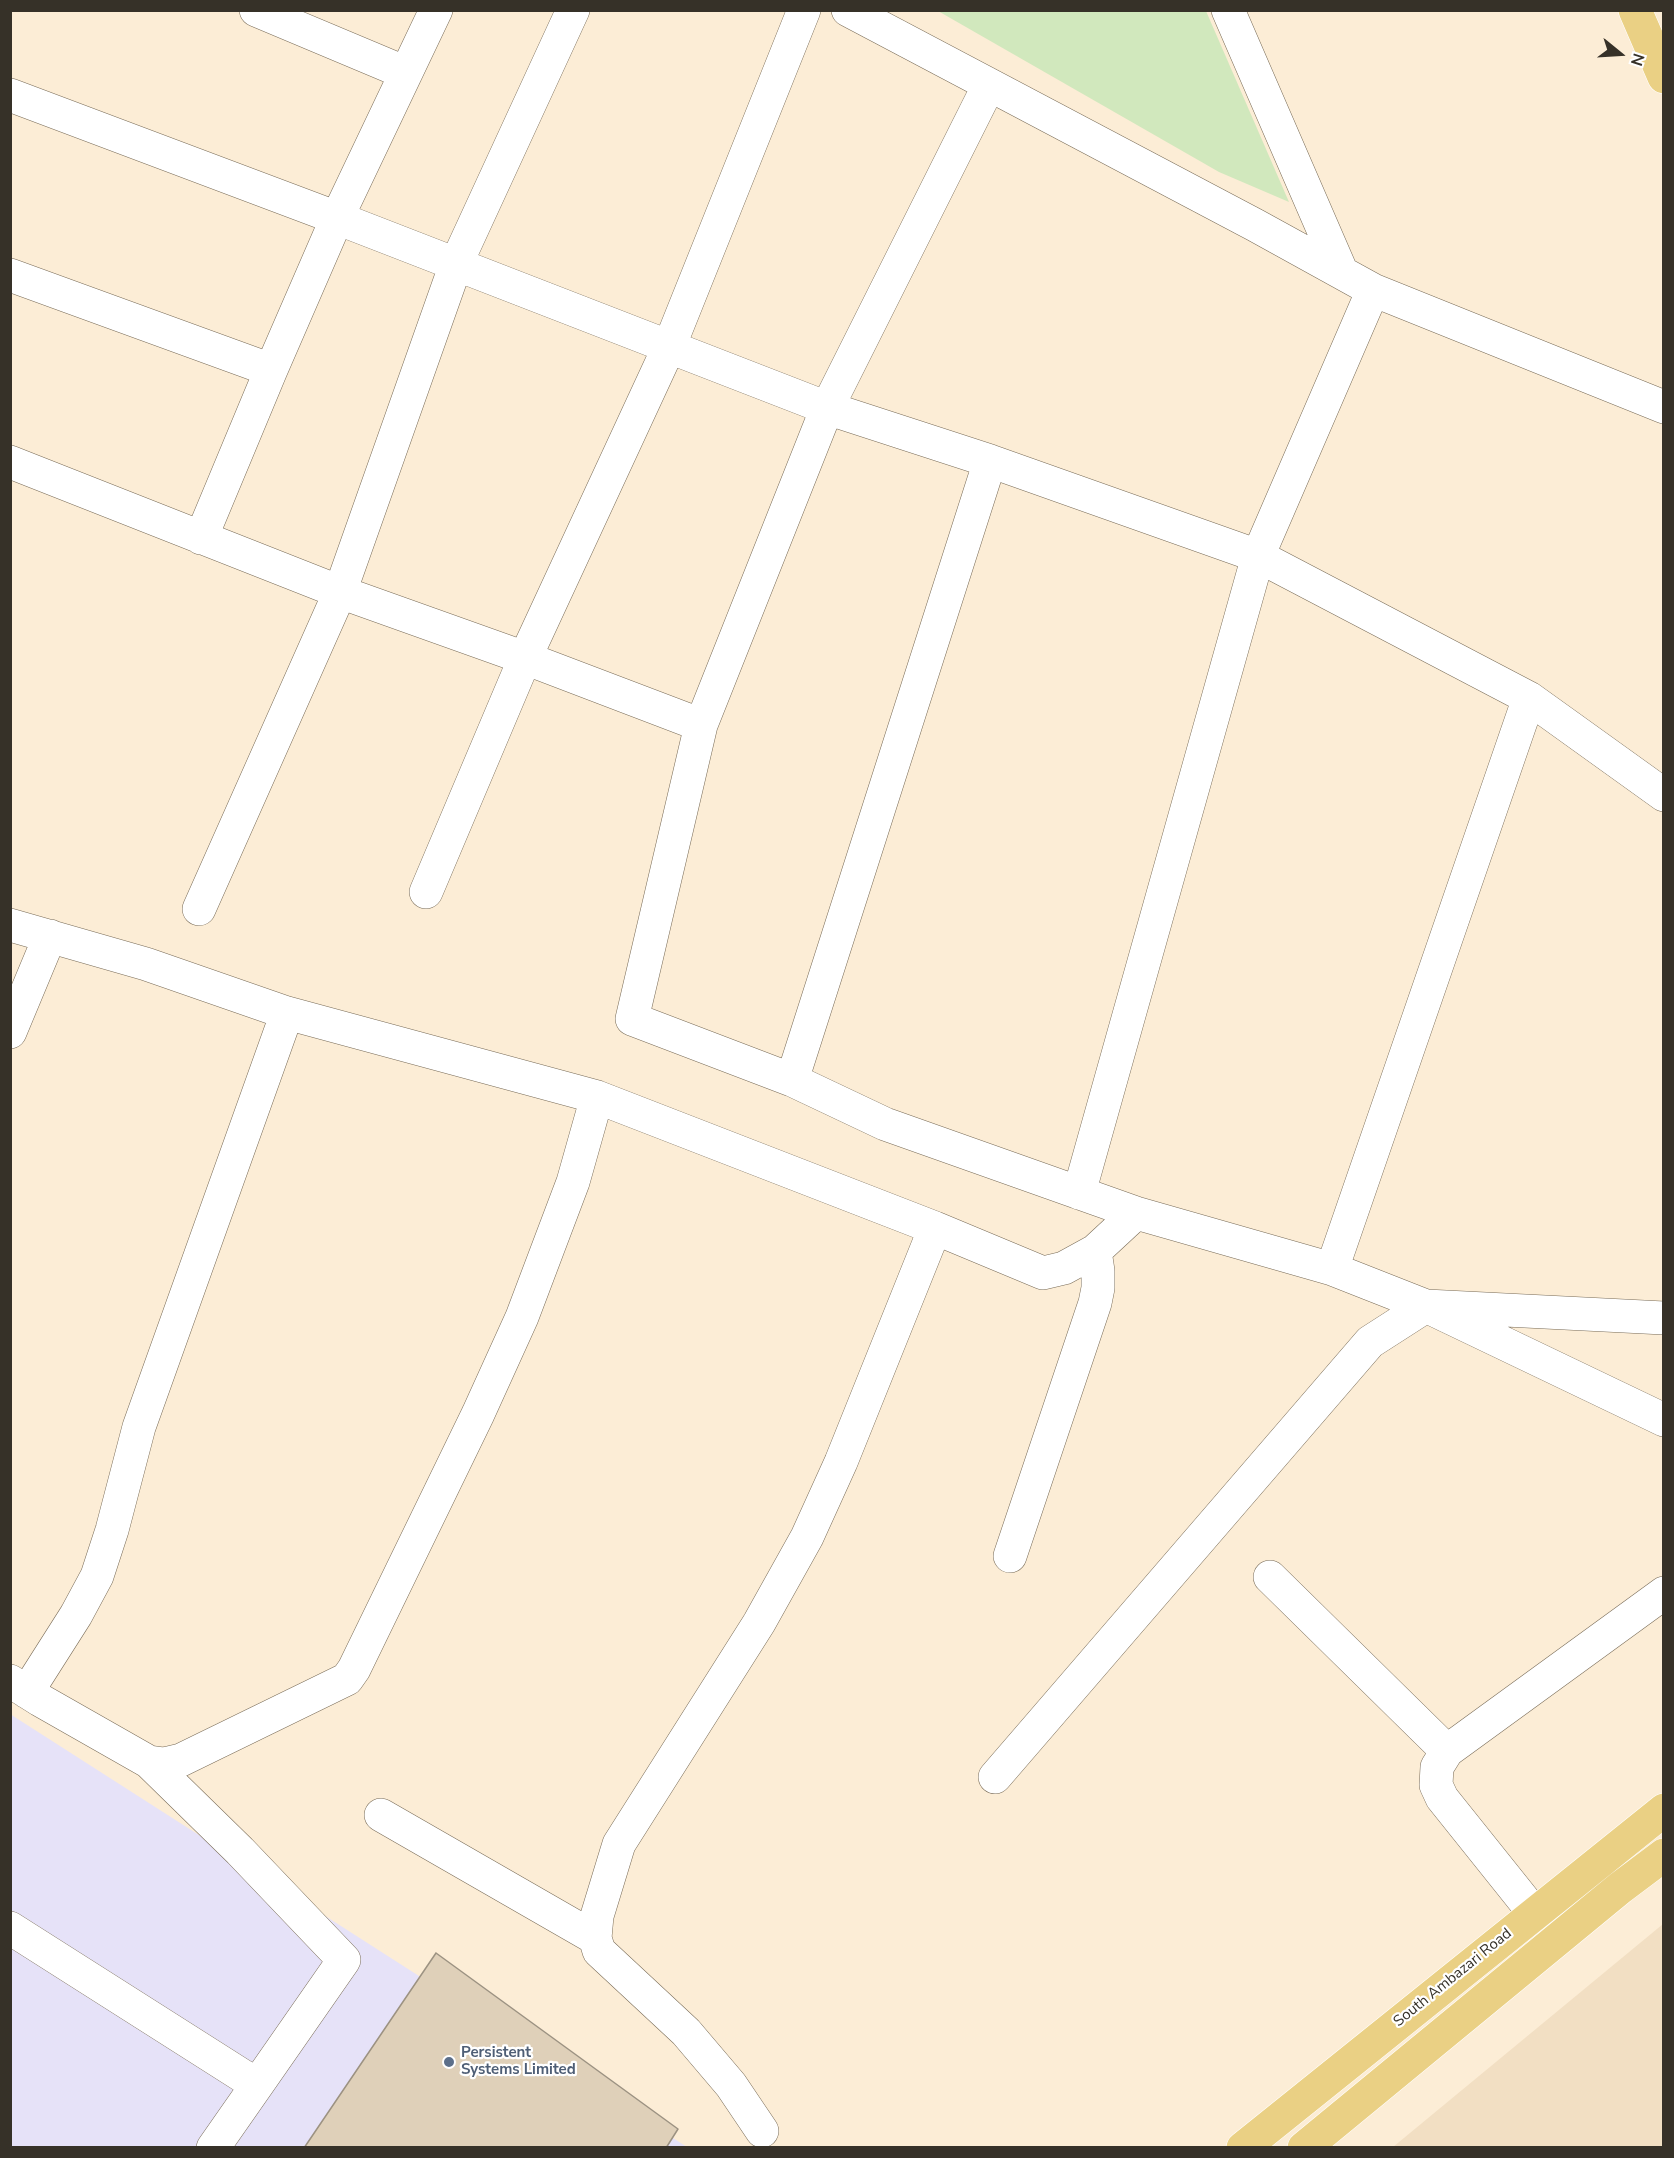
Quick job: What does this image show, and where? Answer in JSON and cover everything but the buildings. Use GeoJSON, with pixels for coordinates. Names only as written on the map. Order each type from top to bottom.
{"type":"FeatureCollection","features":[{"type":"Feature","properties":{"kind":"main road"},"geometry":{"type":"LineString","coordinates":[[1635,10],[1664,77]]}},
{"type":"Feature","properties":{"kind":"main road","name":"South Ambazari Road"},"geometry":{"type":"LineString","coordinates":[[1243,2148],[1664,1810]]}},
{"type":"Feature","properties":{"kind":"main road"},"geometry":{"type":"LineString","coordinates":[[1304,2148],[1620,1888],[1664,1855]]}},
{"type":"Feature","properties":{"kind":"street"},"geometry":{"type":"LineString","coordinates":[[256,10],[406,73]]}},
{"type":"Feature","properties":{"kind":"street"},"geometry":{"type":"LineString","coordinates":[[201,538],[337,218],[436,10]]}},
{"type":"Feature","properties":{"kind":"street"},"geometry":{"type":"LineString","coordinates":[[199,909],[340,592],[456,264],[573,10]]}},
{"type":"Feature","properties":{"kind":"street"},"geometry":{"type":"LineString","coordinates":[[426,892],[525,658],[669,347],[804,10]]}},
{"type":"Feature","properties":{"kind":"street"},"geometry":{"type":"LineString","coordinates":[[848,10],[1373,290],[1664,407]]}},
{"type":"Feature","properties":{"kind":"street"},"geometry":{"type":"LineString","coordinates":[[1227,10],[1342,273]]}},
{"type":"Feature","properties":{"kind":"street"},"geometry":{"type":"LineString","coordinates":[[989,85],[827,408],[701,725],[632,1019],[792,1080],[885,1124],[1136,1213],[1332,1269],[1426,1305],[1664,1420]]}},
{"type":"Feature","properties":{"kind":"street"},"geometry":{"type":"LineString","coordinates":[[10,95],[337,218],[827,408],[990,461],[1258,556],[1529,698],[1664,795]]}},
{"type":"Feature","properties":{"kind":"street"},"geometry":{"type":"LineString","coordinates":[[10,275],[271,370]]}},
{"type":"Feature","properties":{"kind":"street"},"geometry":{"type":"LineString","coordinates":[[1079,1193],[1258,556],[1373,290]]}},
{"type":"Feature","properties":{"kind":"street"},"geometry":{"type":"LineString","coordinates":[[792,1080],[990,461]]}},
{"type":"Feature","properties":{"kind":"street"},"geometry":{"type":"LineString","coordinates":[[10,462],[340,592],[525,658],[701,725]]}},
{"type":"Feature","properties":{"kind":"street"},"geometry":{"type":"LineString","coordinates":[[1332,1269],[1529,698]]}},
{"type":"Feature","properties":{"kind":"street"},"geometry":{"type":"LineString","coordinates":[[10,925],[146,964],[287,1013],[597,1097],[935,1228],[1043,1273],[1064,1268],[1095,1251],[1136,1213]]}},
{"type":"Feature","properties":{"kind":"street"},"geometry":{"type":"LineString","coordinates":[[10,1032],[50,936]]}},
{"type":"Feature","properties":{"kind":"street"},"geometry":{"type":"LineString","coordinates":[[213,2148],[344,1960],[240,1851],[149,1762],[19,1686],[76,1615],[97,1576],[112,1530],[139,1427],[287,1013]]}},
{"type":"Feature","properties":{"kind":"street"},"geometry":{"type":"LineString","coordinates":[[149,1762],[164,1764],[181,1760],[347,1679],[354,1669],[478,1414],[522,1317],[573,1182],[597,1097]]}},
{"type":"Feature","properties":{"kind":"street"},"geometry":{"type":"LineString","coordinates":[[762,2131],[731,2085],[686,2032],[600,1951],[596,1938],[600,1905],[619,1844],[759,1623],[807,1537],[841,1462],[935,1228]]}},
{"type":"Feature","properties":{"kind":"street"},"geometry":{"type":"LineString","coordinates":[[1010,1556],[1095,1303],[1098,1271],[1095,1251]]}},
{"type":"Feature","properties":{"kind":"street"},"geometry":{"type":"LineString","coordinates":[[995,1777],[1370,1342],[1426,1305],[1664,1318]]}},
{"type":"Feature","properties":{"kind":"street"},"geometry":{"type":"LineString","coordinates":[[1270,1577],[1447,1751]]}},
{"type":"Feature","properties":{"kind":"street"},"geometry":{"type":"LineString","coordinates":[[1534,1913],[1442,1798],[1436,1785],[1437,1767],[1447,1751],[1664,1593]]}},
{"type":"Feature","properties":{"kind":"street"},"geometry":{"type":"LineString","coordinates":[[381,1815],[596,1938]]}},
{"type":"Feature","properties":{"kind":"street"},"geometry":{"type":"LineString","coordinates":[[10,1928],[257,2085]]}},
{"type":"Feature","properties":{"kind":"shaded area"},"geometry":{"type":"Polygon","coordinates":[[[10,1714],[419,1976],[687,2147],[11,2147],[10,1714]]]}},
{"type":"Feature","properties":{"kind":"shaded area"},"geometry":{"type":"Polygon","coordinates":[[[1663,1924],[1663,2147],[1393,2147],[1663,1924]]]}},
{"type":"Feature","properties":{"kind":"green space"},"geometry":{"type":"Polygon","coordinates":[[[938,11],[1206,11],[1289,202],[1219,172],[938,11]]]}},
{"type":"Feature","properties":{"kind":"place","name":"Persistent Systems Limited"},"geometry":{"type":"Point","coordinates":[449,2062]}}]}
